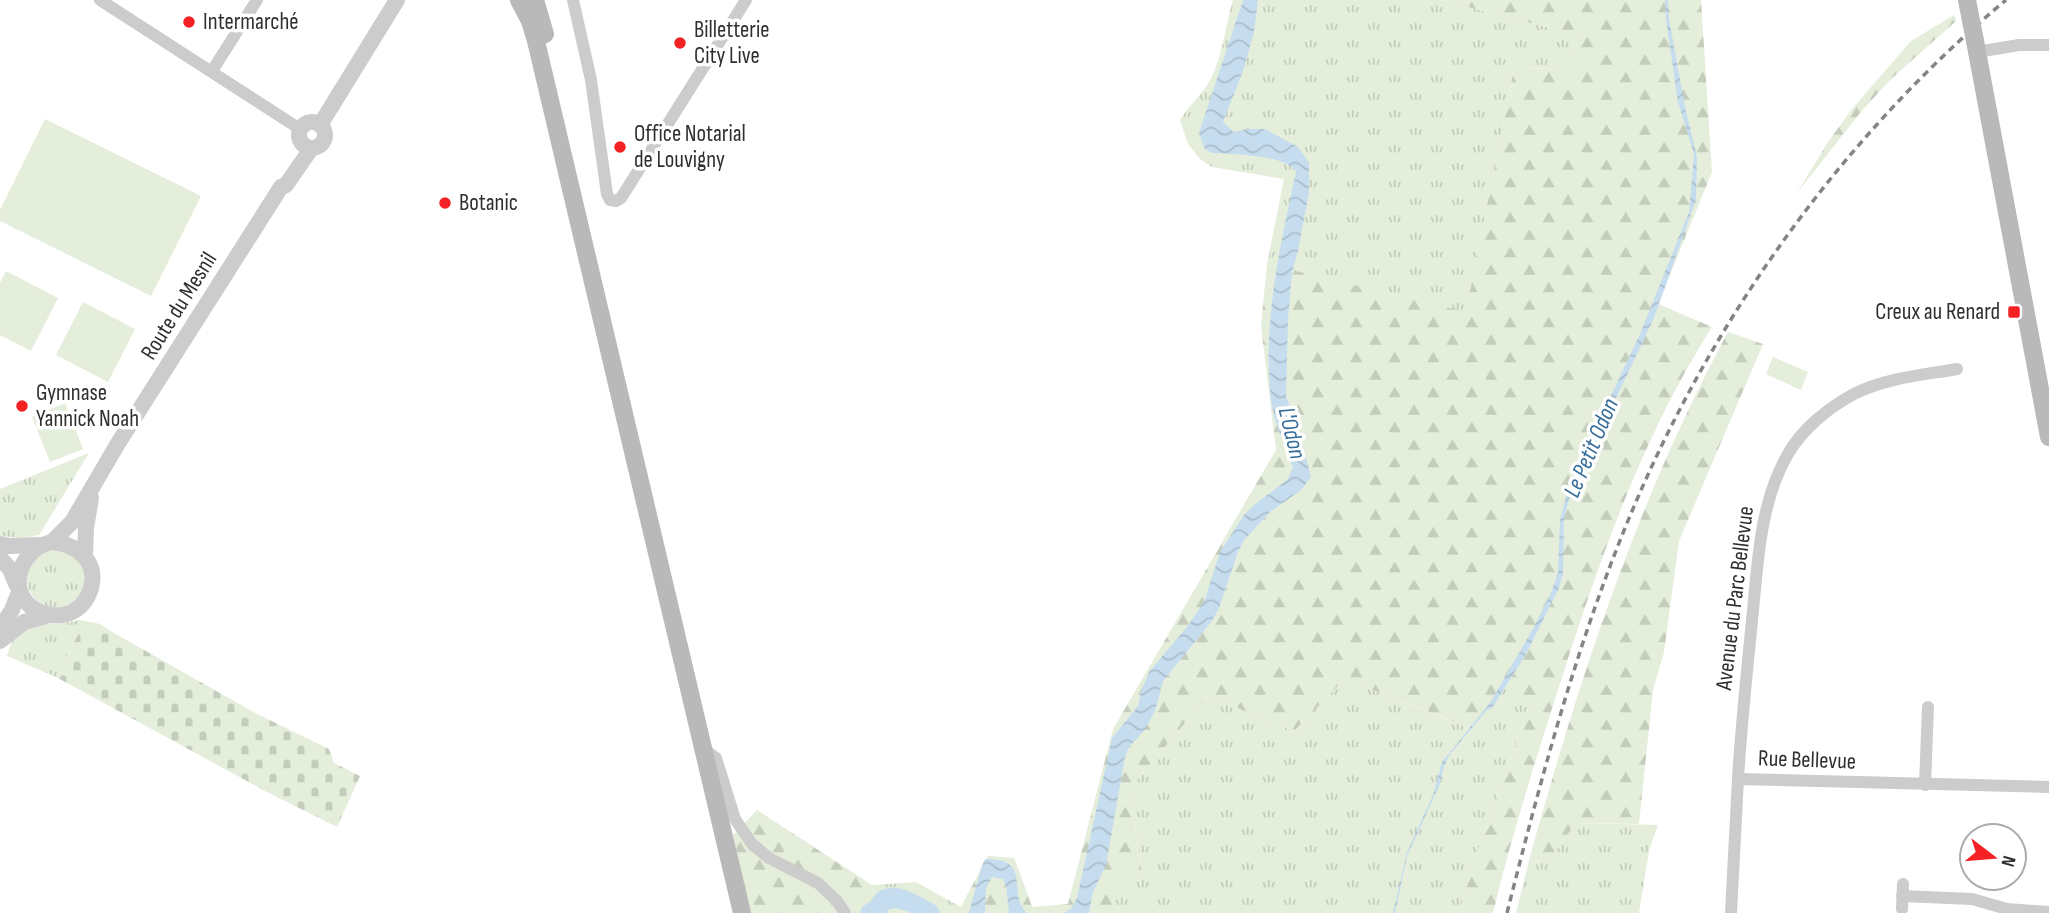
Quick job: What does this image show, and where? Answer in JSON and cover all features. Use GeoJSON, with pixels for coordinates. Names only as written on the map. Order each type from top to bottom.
{"type":"FeatureCollection","features":[{"type":"Feature","properties":{"kind":"main road"},"geometry":{"type":"LineString","coordinates":[[519,0],[530,21],[536,41],[741,909]]}},
{"type":"Feature","properties":{"kind":"main road"},"geometry":{"type":"LineString","coordinates":[[535,0],[556,94],[562,148]]}},
{"type":"Feature","properties":{"kind":"main road"},"geometry":{"type":"LineString","coordinates":[[1967,0],[2049,437]]}},
{"type":"Feature","properties":{"kind":"street"},"geometry":{"type":"LineString","coordinates":[[100,0],[212,71],[304,141],[316,148],[323,142],[325,133],[320,125],[309,122],[304,141]]}},
{"type":"Feature","properties":{"kind":"street"},"geometry":{"type":"LineString","coordinates":[[212,71],[257,0]]}},
{"type":"Feature","properties":{"kind":"street"},"geometry":{"type":"LineString","coordinates":[[320,125],[399,0]]}},
{"type":"Feature","properties":{"kind":"street"},"geometry":{"type":"LineString","coordinates":[[573,0],[591,80],[607,194],[610,200],[616,201],[621,198],[746,0]]}},
{"type":"Feature","properties":{"kind":"street"},"geometry":{"type":"LineString","coordinates":[[1976,47],[2049,45]]}},
{"type":"Feature","properties":{"kind":"street","name":"Route du Mesnil"},"geometry":{"type":"LineString","coordinates":[[47,544],[72,522],[281,187],[286,185],[304,141]]}},
{"type":"Feature","properties":{"kind":"street","name":"Avenue du Parc Bellevue"},"geometry":{"type":"LineString","coordinates":[[1738,779],[1761,538],[1769,497],[1788,453],[1813,423],[1855,394],[1881,383],[1957,369]]}},
{"type":"Feature","properties":{"kind":"street","name":"Route du Mesnil"},"geometry":{"type":"LineString","coordinates":[[85,555],[86,527],[93,485]]}},
{"type":"Feature","properties":{"kind":"street"},"geometry":{"type":"LineString","coordinates":[[0,544],[73,547],[85,555],[92,570],[92,584],[88,596],[76,611],[60,616],[33,609],[22,601],[10,569],[0,558]]}},
{"type":"Feature","properties":{"kind":"street"},"geometry":{"type":"LineString","coordinates":[[0,629],[12,610],[20,571],[29,554],[47,544]]}},
{"type":"Feature","properties":{"kind":"street"},"geometry":{"type":"LineString","coordinates":[[0,641],[24,622],[49,615]]}},
{"type":"Feature","properties":{"kind":"street"},"geometry":{"type":"LineString","coordinates":[[1925,785],[1928,707]]}},
{"type":"Feature","properties":{"kind":"street"},"geometry":{"type":"LineString","coordinates":[[705,749],[716,758],[735,819],[752,844],[769,859],[818,883],[845,913]]}},
{"type":"Feature","properties":{"kind":"street","name":"Rue Bellevue"},"geometry":{"type":"LineString","coordinates":[[1731,913],[1738,779],[2049,787]]}},
{"type":"Feature","properties":{"kind":"street"},"geometry":{"type":"LineString","coordinates":[[1902,896],[1972,899],[2007,909],[2049,912]]}},
{"type":"Feature","properties":{"kind":"green space"},"geometry":{"type":"Polygon","coordinates":[[[1233,0],[1440,0],[1578,35],[1573,69],[1514,68],[1466,313],[1267,264],[1284,179],[1212,167],[1201,160],[1188,144],[1180,120],[1207,85],[1214,71],[1233,0]]]}},
{"type":"Feature","properties":{"kind":"green space"},"geometry":{"type":"Polygon","coordinates":[[[1440,0],[1701,0],[1712,172],[1658,304],[1712,327],[1666,408],[1611,536],[1579,624],[1536,759],[1493,913],[1459,913],[1478,850],[1529,706],[1510,683],[1468,727],[1345,679],[1294,731],[1208,696],[1129,789],[1143,878],[1116,877],[1114,913],[962,913],[961,907],[988,856],[1014,858],[1032,907],[1068,904],[1113,729],[1276,450],[1261,326],[1267,264],[1466,312],[1514,68],[1573,69],[1578,35],[1440,0]]]}},
{"type":"Feature","properties":{"kind":"green space"},"geometry":{"type":"Polygon","coordinates":[[[1954,15],[1956,21],[1890,80],[1860,113],[1797,193],[1852,109],[1911,41],[1954,15]]]}},
{"type":"Feature","properties":{"kind":"green space"},"geometry":{"type":"Polygon","coordinates":[[[45,119],[201,196],[151,296],[0,221],[0,210],[45,119]]]}},
{"type":"Feature","properties":{"kind":"green space"},"geometry":{"type":"Polygon","coordinates":[[[6,271],[58,298],[31,351],[0,335],[0,283],[6,271]]]}},
{"type":"Feature","properties":{"kind":"green space"},"geometry":{"type":"Polygon","coordinates":[[[83,302],[135,329],[108,382],[56,355],[83,302]]]}},
{"type":"Feature","properties":{"kind":"green space"},"geometry":{"type":"Polygon","coordinates":[[[1728,332],[1763,344],[1679,541],[1664,652],[1653,690],[1639,824],[1576,823],[1546,864],[1529,860],[1590,657],[1638,525],[1695,395],[1728,332]]]}},
{"type":"Feature","properties":{"kind":"green space"},"geometry":{"type":"Polygon","coordinates":[[[1773,357],[1808,372],[1801,390],[1766,374],[1773,357]]]}},
{"type":"Feature","properties":{"kind":"green space"},"geometry":{"type":"Polygon","coordinates":[[[65,403],[83,449],[50,462],[32,417],[65,403]]]}},
{"type":"Feature","properties":{"kind":"green space"},"geometry":{"type":"Polygon","coordinates":[[[89,453],[39,535],[22,538],[0,536],[0,489],[89,453]]]}},
{"type":"Feature","properties":{"kind":"green space"},"geometry":{"type":"Polygon","coordinates":[[[56,550],[77,558],[85,579],[77,600],[56,608],[35,600],[27,579],[35,558],[56,550]]]}},
{"type":"Feature","properties":{"kind":"green space"},"geometry":{"type":"Polygon","coordinates":[[[80,620],[100,624],[114,633],[79,633],[56,677],[7,656],[13,637],[40,623],[57,624],[80,620]]]}},
{"type":"Feature","properties":{"kind":"green space"},"geometry":{"type":"Polygon","coordinates":[[[79,633],[114,633],[257,714],[329,749],[334,763],[360,776],[337,827],[56,677],[79,633]]]}},
{"type":"Feature","properties":{"kind":"green space"},"geometry":{"type":"Polygon","coordinates":[[[1345,679],[1467,727],[1510,683],[1529,706],[1478,850],[1459,913],[874,913],[872,885],[916,882],[961,907],[988,856],[1014,858],[1032,907],[1068,905],[1077,870],[1143,877],[1129,789],[1208,696],[1294,731],[1345,679]]]}},
{"type":"Feature","properties":{"kind":"green space"},"geometry":{"type":"Polygon","coordinates":[[[757,810],[872,885],[874,913],[750,913],[733,835],[757,810]]]}},
{"type":"Feature","properties":{"kind":"green space"},"geometry":{"type":"Polygon","coordinates":[[[1576,823],[1658,825],[1649,851],[1639,913],[1516,913],[1529,860],[1546,864],[1576,823]]]}},
{"type":"Feature","properties":{"kind":"water"},"geometry":{"type":"Polygon","coordinates":[[[1243,0],[1258,0],[1254,32],[1243,71],[1223,122],[1234,132],[1265,129],[1298,147],[1309,163],[1309,192],[1292,272],[1286,396],[1298,427],[1311,477],[1300,491],[1271,511],[1244,540],[1212,621],[1163,681],[1155,711],[1144,731],[1129,747],[1125,757],[1106,865],[1093,892],[1089,913],[1064,913],[1071,909],[1077,898],[1112,738],[1138,706],[1149,672],[1204,602],[1220,552],[1244,515],[1288,479],[1293,467],[1272,409],[1269,343],[1274,285],[1296,172],[1291,166],[1271,159],[1212,153],[1205,149],[1199,133],[1243,0]]]}},
{"type":"Feature","properties":{"kind":"water","name":"Le Petit Odon"},"geometry":{"type":"Polygon","coordinates":[[[1665,0],[1668,0],[1685,107],[1697,157],[1696,200],[1654,318],[1571,493],[1564,517],[1563,573],[1559,588],[1525,656],[1492,708],[1487,710],[1450,754],[1440,784],[1407,856],[1393,913],[1407,852],[1433,795],[1442,762],[1490,703],[1551,593],[1558,572],[1560,520],[1570,482],[1640,334],[1689,212],[1694,154],[1678,102],[1665,0]]]}},
{"type":"Feature","properties":{"kind":"water"},"geometry":{"type":"Polygon","coordinates":[[[985,859],[1009,864],[1014,871],[1021,905],[1027,913],[1009,913],[1006,885],[1003,879],[992,877],[986,888],[985,913],[969,913],[985,859]]]}},
{"type":"Feature","properties":{"kind":"water"},"geometry":{"type":"Polygon","coordinates":[[[896,889],[914,895],[940,913],[914,913],[896,908],[875,913],[875,902],[888,891],[896,889]]]}},
{"type":"Feature","properties":{"kind":"waterway","name":"L'Odon"},"geometry":{"type":"LineString","coordinates":[[870,913],[878,909],[887,898],[894,897],[930,913]]}},
{"type":"Feature","properties":{"kind":"railway"},"geometry":{"type":"LineString","coordinates":[[1507,913],[1552,743],[1606,576],[1651,468],[1684,402],[1720,337],[1760,274],[1849,156],[1898,101],[2006,0]]}},
{"type":"Feature","properties":{"kind":"place","name":"Intermarché"},"geometry":{"type":"Point","coordinates":[189,22]}},
{"type":"Feature","properties":{"kind":"place","name":"Billetterie City Live"},"geometry":{"type":"Point","coordinates":[680,43]}},
{"type":"Feature","properties":{"kind":"place","name":"Office Notarial de Louvigny"},"geometry":{"type":"Point","coordinates":[620,147]}},
{"type":"Feature","properties":{"kind":"place","name":"Botanic"},"geometry":{"type":"Point","coordinates":[445,203]}},
{"type":"Feature","properties":{"kind":"place","name":"Creux au Renard"},"geometry":{"type":"Point","coordinates":[2014,312]}},
{"type":"Feature","properties":{"kind":"place","name":"Gymnase Yannick Noah"},"geometry":{"type":"Point","coordinates":[22,406]}}]}
